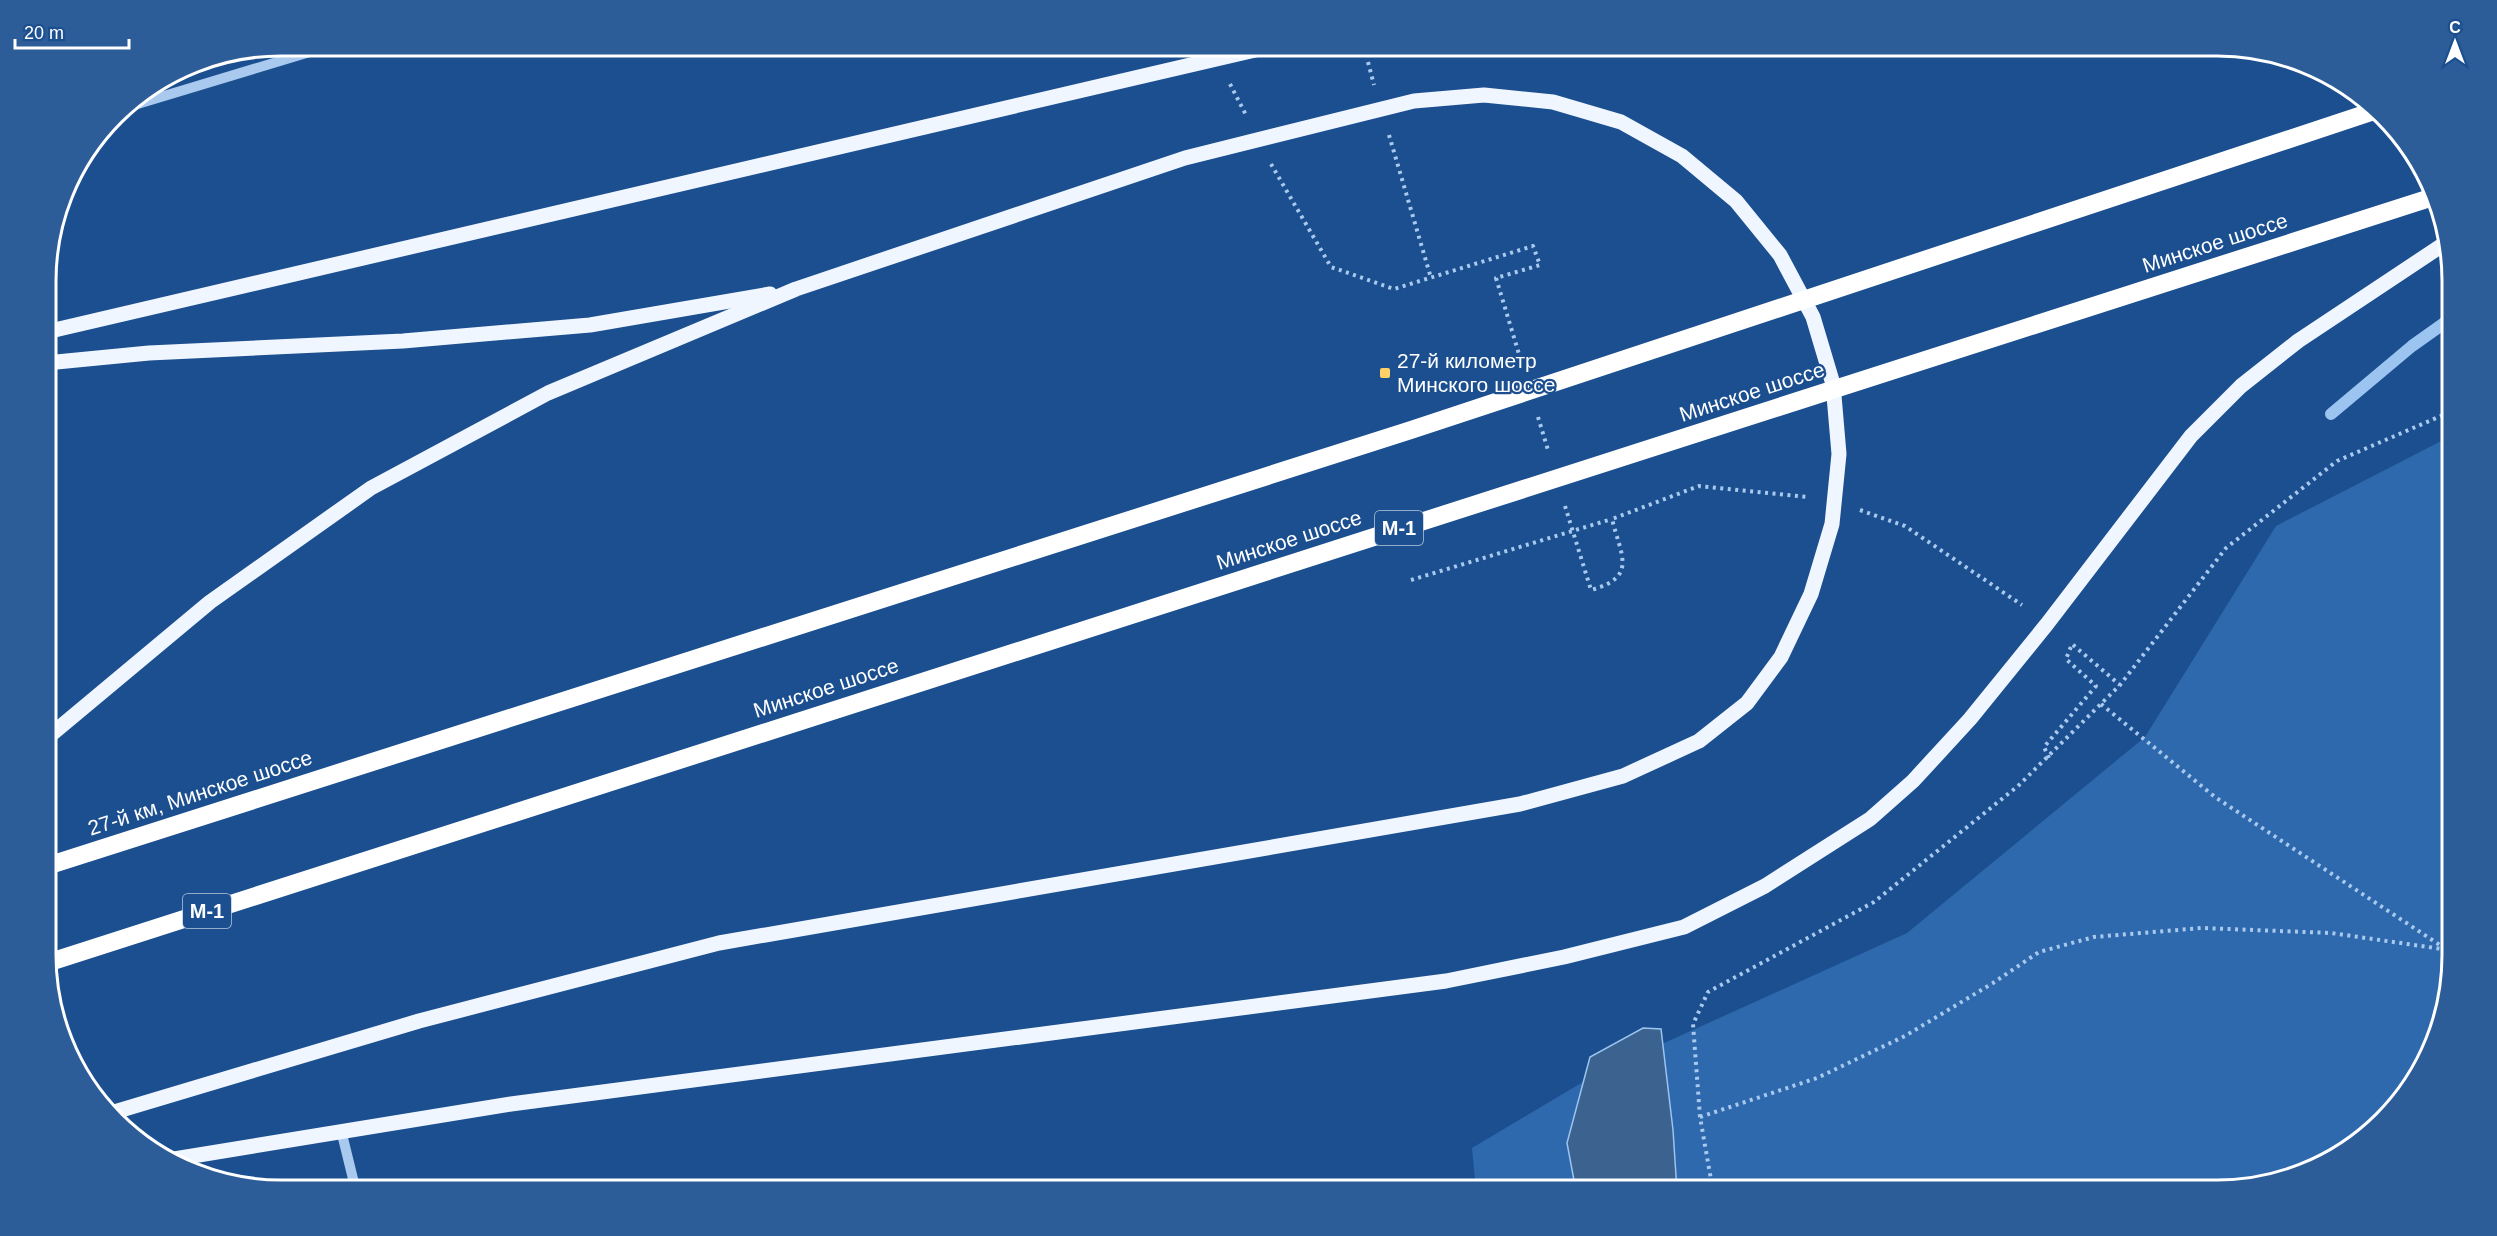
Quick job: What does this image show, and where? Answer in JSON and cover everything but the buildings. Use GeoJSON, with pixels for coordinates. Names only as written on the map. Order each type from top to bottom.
{"type":"FeatureCollection","features":[{"type":"Feature","properties":{"kind":"highway","name":"27-й км, Минское шоссе"},"geometry":{"type":"LineString","coordinates":[[56,863],[1411,430],[2367,113]]}},
{"type":"Feature","properties":{"kind":"highway","name":"Минское шоссе"},"geometry":{"type":"LineString","coordinates":[[56,960],[2426,199]]}},
{"type":"Feature","properties":{"kind":"main road"},"geometry":{"type":"LineString","coordinates":[[56,330],[1191,56]]}},
{"type":"Feature","properties":{"kind":"main road"},"geometry":{"type":"LineString","coordinates":[[56,730],[210,602],[371,488],[548,393],[796,289],[1185,158],[1414,101],[1484,94],[1553,102],[1621,122],[1682,156],[1736,201],[1780,255],[1813,317],[1833,384],[1839,454],[1832,524],[1811,594],[1781,657],[1747,703],[1699,741],[1623,776],[1520,804],[719,943],[419,1021],[117,1111]]}},
{"type":"Feature","properties":{"kind":"main road"},"geometry":{"type":"LineString","coordinates":[[182,1158],[511,1104],[1446,981],[1564,957],[1684,927],[1765,886],[1870,819],[1913,781],[1970,719],[2033,642],[2191,436],[2241,386],[2298,341],[2439,247]]}},
{"type":"Feature","properties":{"kind":"main road"},"geometry":{"type":"LineString","coordinates":[[56,362],[149,353],[403,341],[590,325],[796,289]]}},
{"type":"Feature","properties":{"kind":"lane"},"geometry":{"type":"LineString","coordinates":[[142,103],[297,56]]}},
{"type":"Feature","properties":{"kind":"lane"},"geometry":{"type":"LineString","coordinates":[[341,1130],[353,1180]]}},
{"type":"Feature","properties":{"kind":"path"},"geometry":{"type":"LineString","coordinates":[[1215,56],[1247,116]]}},
{"type":"Feature","properties":{"kind":"path"},"geometry":{"type":"LineString","coordinates":[[1368,62],[1377,96]]}},
{"type":"Feature","properties":{"kind":"path"},"geometry":{"type":"LineString","coordinates":[[1388,130],[1431,278]]}},
{"type":"Feature","properties":{"kind":"path"},"geometry":{"type":"LineString","coordinates":[[1267,156],[1331,267],[1394,290],[1533,246],[1540,266],[1496,278],[1523,367]]}},
{"type":"Feature","properties":{"kind":"path"},"geometry":{"type":"LineString","coordinates":[[1536,412],[1550,456]]}},
{"type":"Feature","properties":{"kind":"path"},"geometry":{"type":"LineString","coordinates":[[1711,1180],[1700,1117],[1693,1024],[1708,992],[1874,902],[2018,786],[2049,758],[2120,684],[2226,548],[2337,461],[2442,416]]}},
{"type":"Feature","properties":{"kind":"path"},"geometry":{"type":"LineString","coordinates":[[1411,580],[1612,519],[1699,486],[1810,497]]}},
{"type":"Feature","properties":{"kind":"path"},"geometry":{"type":"LineString","coordinates":[[1564,501],[1591,590],[1609,585],[1620,574],[1624,566],[1612,519]]}},
{"type":"Feature","properties":{"kind":"path"},"geometry":{"type":"LineString","coordinates":[[1853,507],[1905,526],[2022,605]]}},
{"type":"Feature","properties":{"kind":"path"},"geometry":{"type":"LineString","coordinates":[[2049,758],[2044,747],[2096,686],[2066,659],[2072,644],[2120,684]]}},
{"type":"Feature","properties":{"kind":"path"},"geometry":{"type":"LineString","coordinates":[[2101,704],[2215,796],[2442,947]]}},
{"type":"Feature","properties":{"kind":"path"},"geometry":{"type":"LineString","coordinates":[[1700,1117],[1818,1078],[1905,1036],[2039,952],[2094,937],[2202,928],[2308,932],[2331,933],[2442,951]]}},
{"type":"Feature","properties":{"kind":"shaded area"},"geometry":{"type":"Polygon","coordinates":[[[2442,441],[2442,956],[2440,985],[2430,1028],[2418,1055],[2404,1081],[2365,1125],[2342,1143],[2289,1169],[2246,1179],[2231,1180],[1475,1180],[1472,1148],[1598,1073],[1907,933],[2145,737],[2276,526],[2442,441]]]}},
{"type":"Feature","properties":{"kind":"shaded area"},"geometry":{"type":"Polygon","coordinates":[[[1643,1028],[1661,1029],[1676,1180],[1574,1180],[1567,1143],[1590,1057],[1643,1028]]]}},
{"type":"Feature","properties":{"kind":"waterway"},"geometry":{"type":"LineString","coordinates":[[2331,414],[2412,346],[2442,325]]}},
{"type":"Feature","properties":{"kind":"place","name":"27-й километр Минского шоссе"},"geometry":{"type":"Point","coordinates":[1385,373]}}]}
